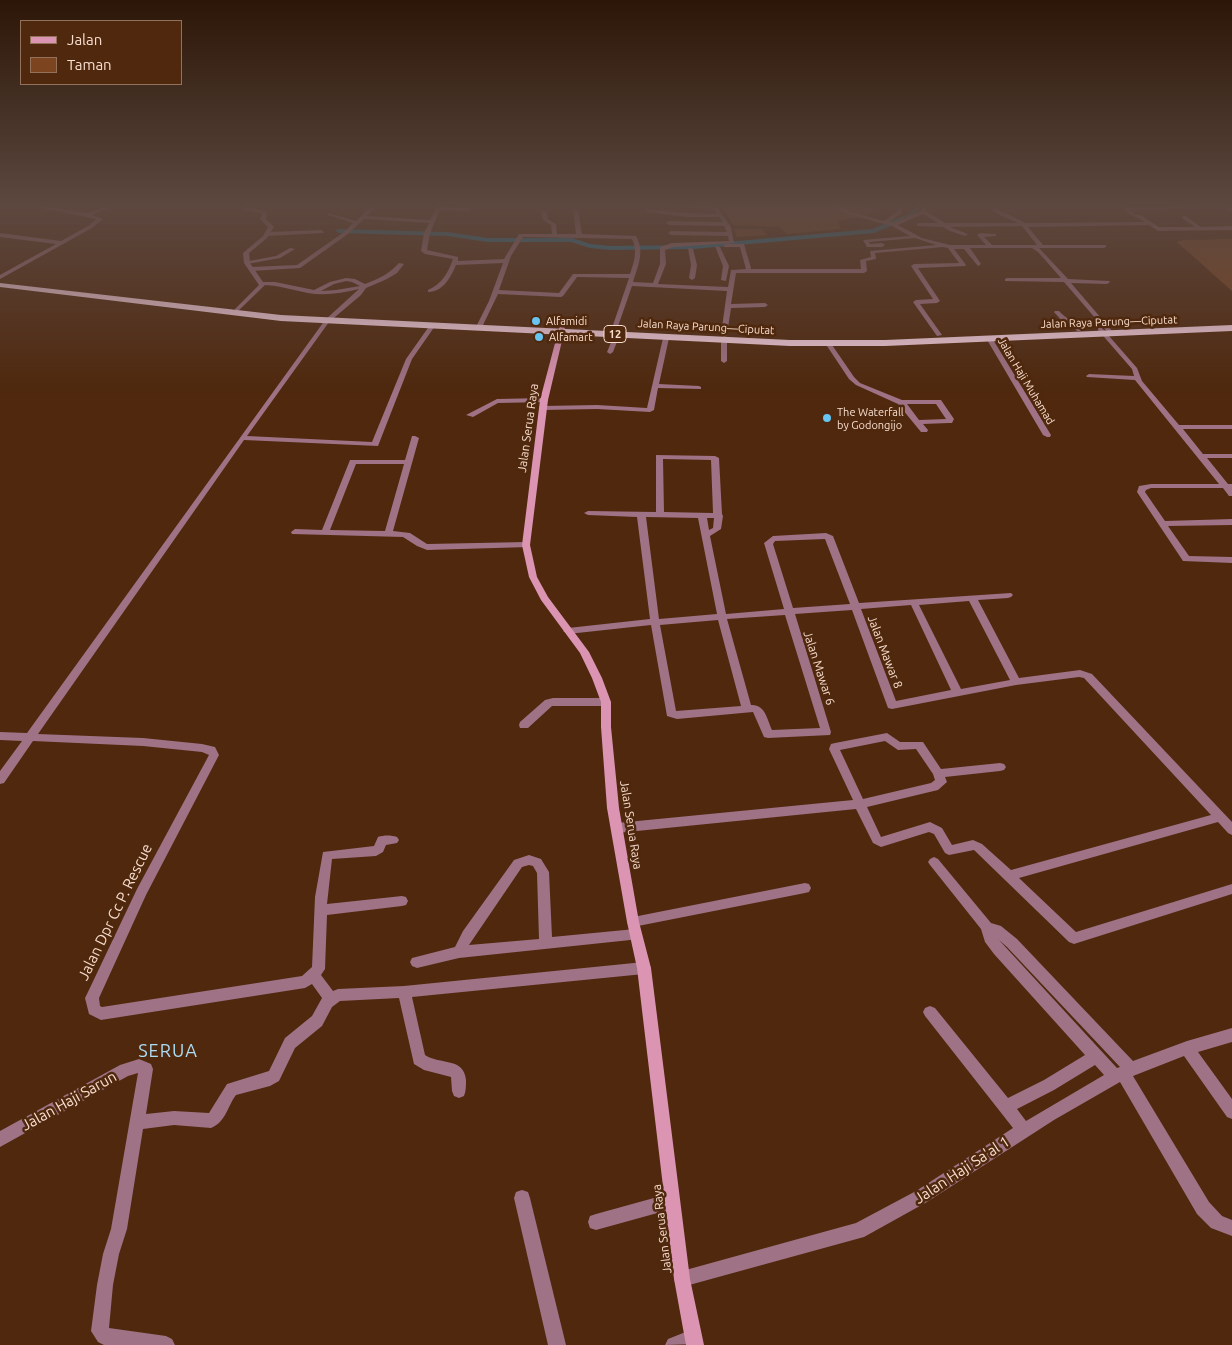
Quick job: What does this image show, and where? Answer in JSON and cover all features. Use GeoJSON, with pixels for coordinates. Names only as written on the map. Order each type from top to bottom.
{"type":"FeatureCollection","features":[{"type":"Feature","properties":{"kind":"highway","name":"Jalan Raya Parung—Ciputat"},"geometry":{"type":"LineString","coordinates":[[0,284],[329,319],[480,324],[616,333],[828,339],[1079,330],[1106,331]]}},
{"type":"Feature","properties":{"kind":"highway","name":"Jalan Raya Parung—Ciputat"},"geometry":{"type":"LineString","coordinates":[[0,284],[200,309],[432,326],[562,330]]}},
{"type":"Feature","properties":{"kind":"highway","name":"Jalan Raya Parung—Ciputat"},"geometry":{"type":"LineString","coordinates":[[616,333],[666,338],[724,335],[828,343],[988,338],[1232,324]]}},
{"type":"Feature","properties":{"kind":"highway","name":"Jalan Raya Parung—Ciputat"},"geometry":{"type":"LineString","coordinates":[[1153,329],[1232,328]]}},
{"type":"Feature","properties":{"kind":"main road","name":"Jalan Serua Raya"},"geometry":{"type":"LineString","coordinates":[[562,330],[543,404],[526,545],[533,577],[544,598],[591,665],[606,702],[608,760],[617,828],[634,929],[644,968],[682,1280],[694,1342]]}},
{"type":"Feature","properties":{"kind":"street"},"geometry":{"type":"LineString","coordinates":[[0,277],[15,269]]}},
{"type":"Feature","properties":{"kind":"street"},"geometry":{"type":"LineString","coordinates":[[251,269],[256,269]]}},
{"type":"Feature","properties":{"kind":"street"},"geometry":{"type":"LineString","coordinates":[[251,269],[262,282],[315,292],[334,293],[364,286],[396,269]]}},
{"type":"Feature","properties":{"kind":"street"},"geometry":{"type":"LineString","coordinates":[[430,291],[435,289],[452,269]]}},
{"type":"Feature","properties":{"kind":"street"},"geometry":{"type":"LineString","coordinates":[[480,324],[497,292],[505,269]]}},
{"type":"Feature","properties":{"kind":"street"},"geometry":{"type":"LineString","coordinates":[[610,352],[634,269]]}},
{"type":"Feature","properties":{"kind":"street"},"geometry":{"type":"LineString","coordinates":[[654,285],[661,269]]}},
{"type":"Feature","properties":{"kind":"street"},"geometry":{"type":"LineString","coordinates":[[692,278],[693,269]]}},
{"type":"Feature","properties":{"kind":"street"},"geometry":{"type":"LineString","coordinates":[[724,280],[726,269]]}},
{"type":"Feature","properties":{"kind":"street"},"geometry":{"type":"LineString","coordinates":[[724,361],[724,335],[733,272],[864,271],[864,269]]}},
{"type":"Feature","properties":{"kind":"street"},"geometry":{"type":"LineString","coordinates":[[916,269],[937,300],[916,302],[939,335]]}},
{"type":"Feature","properties":{"kind":"street"},"geometry":{"type":"LineString","coordinates":[[1056,269],[1135,369],[1137,378],[1201,456],[1229,486],[1232,494]]}},
{"type":"Feature","properties":{"kind":"street"},"geometry":{"type":"LineString","coordinates":[[497,292],[562,295],[575,275],[631,276]]}},
{"type":"Feature","properties":{"kind":"street"},"geometry":{"type":"LineString","coordinates":[[1007,280],[1107,282]]}},
{"type":"Feature","properties":{"kind":"street"},"geometry":{"type":"LineString","coordinates":[[315,292],[335,281],[356,281],[364,286]]}},
{"type":"Feature","properties":{"kind":"street"},"geometry":{"type":"LineString","coordinates":[[237,310],[259,290],[262,282]]}},
{"type":"Feature","properties":{"kind":"street"},"geometry":{"type":"LineString","coordinates":[[630,284],[730,288]]}},
{"type":"Feature","properties":{"kind":"street"},"geometry":{"type":"LineString","coordinates":[[0,780],[242,438],[329,319],[359,294],[364,286]]}},
{"type":"Feature","properties":{"kind":"street"},"geometry":{"type":"LineString","coordinates":[[728,306],[765,304]]}},
{"type":"Feature","properties":{"kind":"street"},"geometry":{"type":"LineString","coordinates":[[1057,312],[1065,321],[1074,324],[1079,330]]}},
{"type":"Feature","properties":{"kind":"street"},"geometry":{"type":"LineString","coordinates":[[242,438],[375,444],[409,359],[432,326]]}},
{"type":"Feature","properties":{"kind":"street"},"geometry":{"type":"LineString","coordinates":[[470,415],[497,401],[621,409],[635,407],[650,410],[666,338]]}},
{"type":"Feature","properties":{"kind":"street","name":"Jalan Haji Muhamad"},"geometry":{"type":"LineString","coordinates":[[988,338],[1047,435]]}},
{"type":"Feature","properties":{"kind":"street"},"geometry":{"type":"LineString","coordinates":[[828,343],[846,373],[858,384],[902,402],[938,402],[950,419],[949,421],[919,422]]}},
{"type":"Feature","properties":{"kind":"street"},"geometry":{"type":"LineString","coordinates":[[1089,376],[1137,378]]}},
{"type":"Feature","properties":{"kind":"street"},"geometry":{"type":"LineString","coordinates":[[655,386],[699,388]]}},
{"type":"Feature","properties":{"kind":"street"},"geometry":{"type":"LineString","coordinates":[[902,402],[924,430]]}},
{"type":"Feature","properties":{"kind":"street"},"geometry":{"type":"LineString","coordinates":[[1177,427],[1232,427]]}},
{"type":"Feature","properties":{"kind":"street"},"geometry":{"type":"LineString","coordinates":[[388,534],[415,438]]}},
{"type":"Feature","properties":{"kind":"street"},"geometry":{"type":"LineString","coordinates":[[1201,456],[1232,456]]}},
{"type":"Feature","properties":{"kind":"street"},"geometry":{"type":"LineString","coordinates":[[660,514],[659,457],[715,458],[719,516],[717,529],[706,535]]}},
{"type":"Feature","properties":{"kind":"street"},"geometry":{"type":"LineString","coordinates":[[324,532],[353,462],[408,462]]}},
{"type":"Feature","properties":{"kind":"street"},"geometry":{"type":"LineString","coordinates":[[1229,486],[1151,486],[1142,488],[1141,492],[1186,559],[1232,560]]}},
{"type":"Feature","properties":{"kind":"street"},"geometry":{"type":"LineString","coordinates":[[588,513],[719,516]]}},
{"type":"Feature","properties":{"kind":"street"},"geometry":{"type":"LineString","coordinates":[[641,513],[655,622],[670,713],[677,715],[748,708],[722,618],[702,515]]}},
{"type":"Feature","properties":{"kind":"street"},"geometry":{"type":"LineString","coordinates":[[1162,524],[1232,522]]}},
{"type":"Feature","properties":{"kind":"street"},"geometry":{"type":"LineString","coordinates":[[295,532],[408,535],[418,544],[427,546],[468,548],[526,545]]}},
{"type":"Feature","properties":{"kind":"street","name":"Jalan Mawar 8"},"geometry":{"type":"LineString","coordinates":[[788,612],[768,542],[774,539],[828,537],[892,705],[957,692]]}},
{"type":"Feature","properties":{"kind":"street"},"geometry":{"type":"LineString","coordinates":[[568,631],[655,622],[1008,595]]}},
{"type":"Feature","properties":{"kind":"street"},"geometry":{"type":"LineString","coordinates":[[972,598],[1016,682]]}},
{"type":"Feature","properties":{"kind":"street"},"geometry":{"type":"LineString","coordinates":[[914,603],[957,692],[1074,673],[1088,676],[1232,830]]}},
{"type":"Feature","properties":{"kind":"street","name":"Jalan Mawar 6"},"geometry":{"type":"LineString","coordinates":[[748,708],[758,709],[768,734],[826,732],[788,612]]}},
{"type":"Feature","properties":{"kind":"street"},"geometry":{"type":"LineString","coordinates":[[524,725],[549,703],[606,702]]}},
{"type":"Feature","properties":{"kind":"street"},"geometry":{"type":"LineString","coordinates":[[0,736],[30,738]]}},
{"type":"Feature","properties":{"kind":"street","name":"Jalan Dpr Cc P. Rescue"},"geometry":{"type":"LineString","coordinates":[[30,738],[143,742],[202,748],[211,750],[214,755],[118,941],[92,998],[94,1010],[101,1014],[134,1010],[305,982],[313,976]]}},
{"type":"Feature","properties":{"kind":"street"},"geometry":{"type":"LineString","coordinates":[[617,828],[860,804],[934,787],[941,782],[938,773],[919,745],[898,746],[887,738],[835,747],[834,750],[860,804],[879,842],[930,827],[934,828],[950,850],[973,845],[978,847],[1074,938],[1232,889]]}},
{"type":"Feature","properties":{"kind":"street"},"geometry":{"type":"LineString","coordinates":[[938,773],[1000,767]]}},
{"type":"Feature","properties":{"kind":"street"},"geometry":{"type":"LineString","coordinates":[[1009,876],[1220,817]]}},
{"type":"Feature","properties":{"kind":"street"},"geometry":{"type":"LineString","coordinates":[[331,999],[313,976],[318,969],[321,910],[327,855],[376,851],[379,849],[382,840],[393,840]]}},
{"type":"Feature","properties":{"kind":"street"},"geometry":{"type":"LineString","coordinates":[[459,952],[468,935],[512,871],[522,860],[537,862],[543,872],[546,942]]}},
{"type":"Feature","properties":{"kind":"street"},"geometry":{"type":"LineString","coordinates":[[934,862],[987,927],[990,938],[1095,1057],[1123,1073]]}},
{"type":"Feature","properties":{"kind":"street"},"geometry":{"type":"LineString","coordinates":[[417,962],[459,952],[634,929],[806,888]]}},
{"type":"Feature","properties":{"kind":"street"},"geometry":{"type":"LineString","coordinates":[[321,910],[402,901]]}},
{"type":"Feature","properties":{"kind":"street"},"geometry":{"type":"LineString","coordinates":[[987,927],[996,930],[1012,942],[1123,1073],[1203,1208],[1217,1222],[1232,1228]]}},
{"type":"Feature","properties":{"kind":"street"},"geometry":{"type":"LineString","coordinates":[[166,1345],[104,1336],[100,1331],[105,1285],[112,1246],[118,1229],[136,1123],[174,1118],[211,1121],[216,1118],[228,1093],[232,1089],[270,1079],[274,1076],[290,1043],[317,1021],[331,999],[338,995],[404,992],[644,968]]}},
{"type":"Feature","properties":{"kind":"street"},"geometry":{"type":"LineString","coordinates":[[404,992],[419,1059],[424,1063],[454,1071],[459,1078],[459,1092]]}},
{"type":"Feature","properties":{"kind":"street"},"geometry":{"type":"LineString","coordinates":[[930,1012],[1024,1130]]}},
{"type":"Feature","properties":{"kind":"street","name":"Jalan Haji Sa'al 1"},"geometry":{"type":"LineString","coordinates":[[682,1280],[858,1230],[876,1223],[916,1201],[1024,1130],[1123,1073],[1188,1048],[1232,1035]]}},
{"type":"Feature","properties":{"kind":"street"},"geometry":{"type":"LineString","coordinates":[[1188,1048],[1232,1112]]}},
{"type":"Feature","properties":{"kind":"street"},"geometry":{"type":"LineString","coordinates":[[1006,1107],[1049,1086],[1095,1057]]}},
{"type":"Feature","properties":{"kind":"street","name":"Jalan Haji Sarun"},"geometry":{"type":"LineString","coordinates":[[0,1139],[125,1070],[140,1066],[146,1069],[146,1075],[136,1123]]}},
{"type":"Feature","properties":{"kind":"street"},"geometry":{"type":"LineString","coordinates":[[522,1198],[557,1345]]}},
{"type":"Feature","properties":{"kind":"street"},"geometry":{"type":"LineString","coordinates":[[596,1222],[672,1201]]}},
{"type":"Feature","properties":{"kind":"street"},"geometry":{"type":"LineString","coordinates":[[674,1345],[694,1342]]}},
{"type":"Feature","properties":{"kind":"green space"},"geometry":{"type":"Polygon","coordinates":[[[1207,269],[1232,269],[1232,291],[1207,269]]]}},
{"type":"Feature","properties":{"kind":"place","name":"Alfamidi"},"geometry":{"type":"Point","coordinates":[536,321]}},
{"type":"Feature","properties":{"kind":"place","name":"Alfamart"},"geometry":{"type":"Point","coordinates":[539,337]}},
{"type":"Feature","properties":{"kind":"place","name":"The Waterfall by Godongijo"},"geometry":{"type":"Point","coordinates":[827,418]}},
{"type":"Feature","properties":{"kind":"district","name":"SERUA"},"geometry":{"type":"Point","coordinates":[168,1051]}}]}
